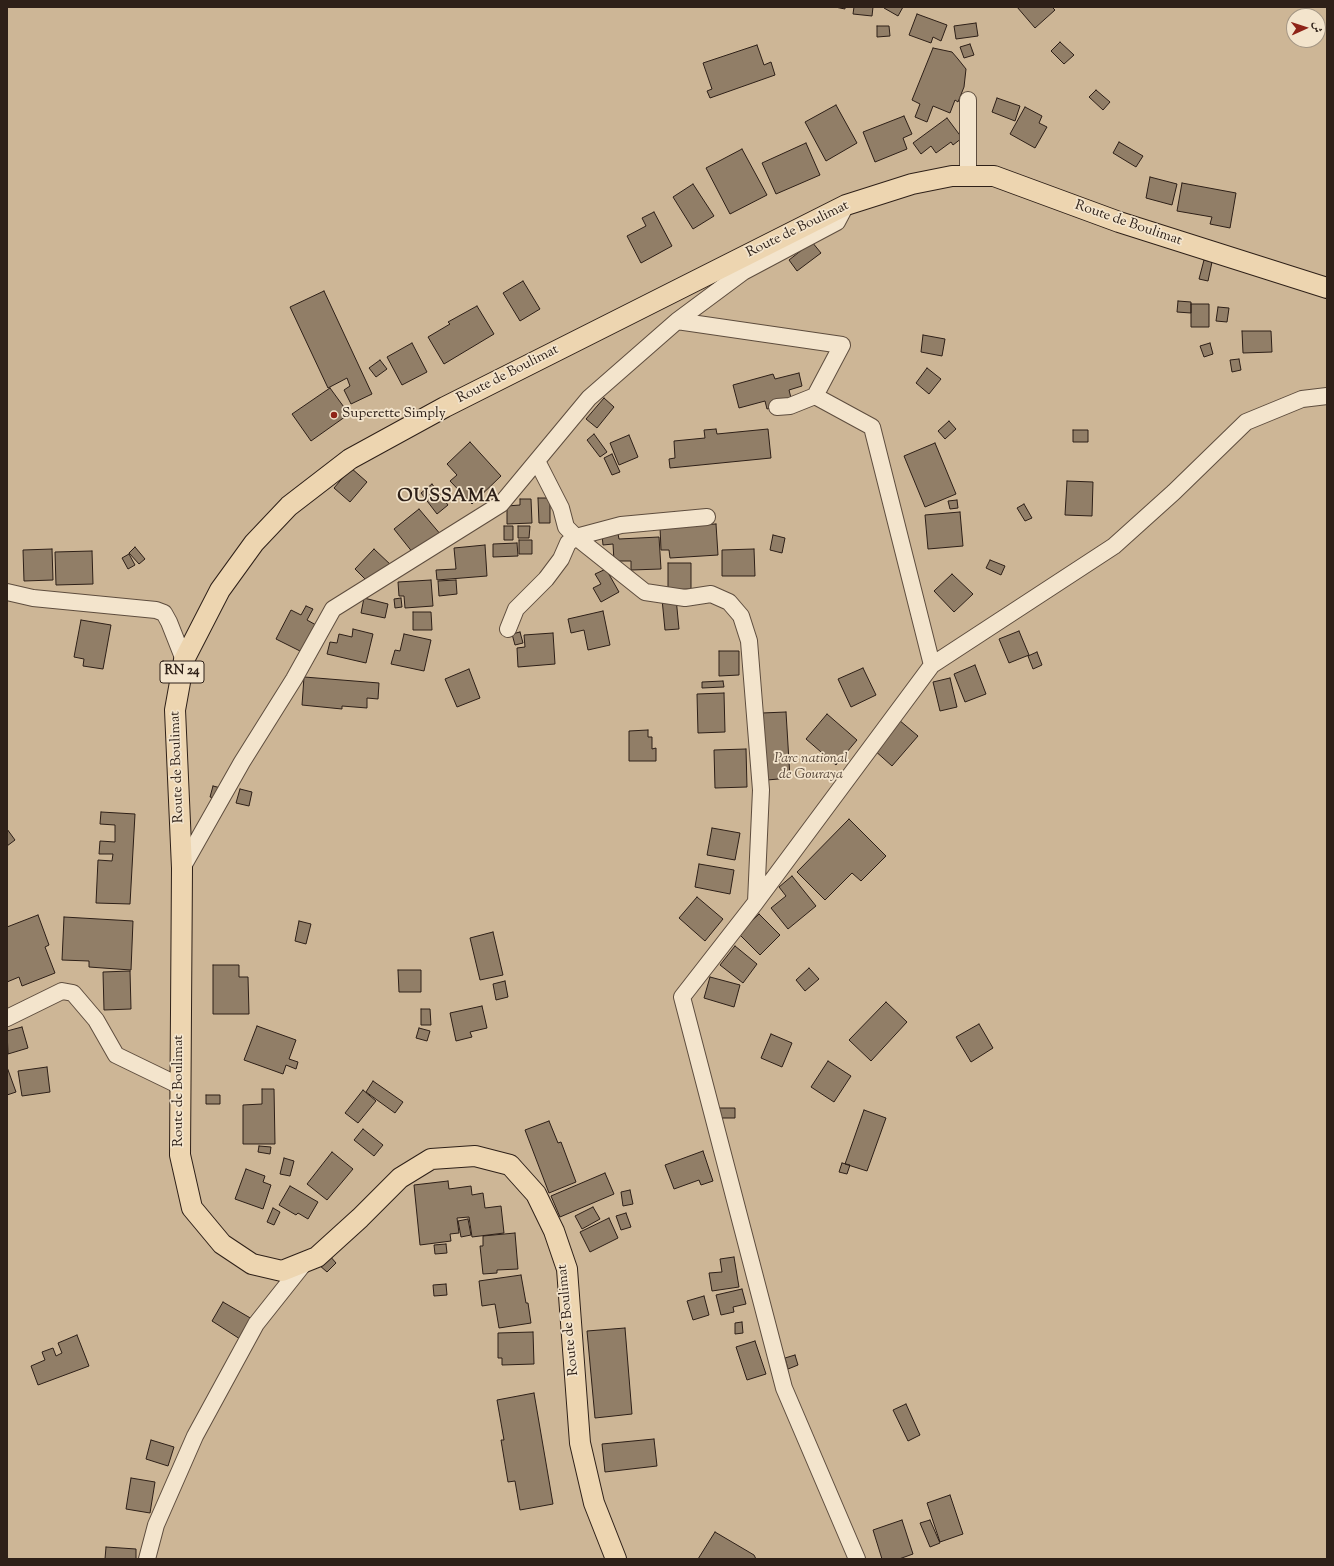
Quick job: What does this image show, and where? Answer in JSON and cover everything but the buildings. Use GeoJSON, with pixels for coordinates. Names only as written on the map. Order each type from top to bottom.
{"type":"FeatureCollection","features":[{"type":"Feature","properties":{"kind":"main road","name":"Route de Boulimat"},"geometry":{"type":"LineString","coordinates":[[616,1559],[594,1503],[580,1443],[566,1269],[554,1231],[536,1194],[510,1165],[475,1156],[430,1159],[400,1178],[360,1218],[316,1257],[282,1271],[252,1264],[222,1244],[192,1208],[180,1155],[182,868],[175,710],[184,660],[220,590],[254,543],[288,506],[350,459],[452,404],[846,205],[912,184],[952,176],[994,176],[1119,222],[1327,288]]}},
{"type":"Feature","properties":{"kind":"street"},"geometry":{"type":"LineString","coordinates":[[968,100],[968,176]]}},
{"type":"Feature","properties":{"kind":"street"},"geometry":{"type":"LineString","coordinates":[[182,868],[242,762],[294,678],[333,609],[500,504],[589,398],[677,321],[743,272],[837,222],[846,205]]}},
{"type":"Feature","properties":{"kind":"street"},"geometry":{"type":"LineString","coordinates":[[677,321],[842,345],[815,396],[790,406],[777,407]]}},
{"type":"Feature","properties":{"kind":"street"},"geometry":{"type":"LineString","coordinates":[[815,396],[872,426],[932,665]]}},
{"type":"Feature","properties":{"kind":"street"},"geometry":{"type":"LineString","coordinates":[[857,1559],[784,1388],[682,997],[756,902],[932,665],[1114,546],[1174,492],[1246,422],[1302,399],[1327,396]]}},
{"type":"Feature","properties":{"kind":"street"},"geometry":{"type":"LineString","coordinates":[[537,460],[561,508],[566,527],[576,537],[645,592],[684,598],[711,594],[729,602],[741,616],[748,641],[761,790],[756,902]]}},
{"type":"Feature","properties":{"kind":"street"},"geometry":{"type":"LineString","coordinates":[[508,629],[516,609],[546,579],[561,559],[568,543],[576,537],[621,525],[707,517]]}},
{"type":"Feature","properties":{"kind":"street"},"geometry":{"type":"LineString","coordinates":[[7,592],[33,598],[156,610],[164,613],[184,660]]}},
{"type":"Feature","properties":{"kind":"street"},"geometry":{"type":"LineString","coordinates":[[7,1018],[62,991],[73,993],[96,1020],[116,1055],[180,1086]]}},
{"type":"Feature","properties":{"kind":"street"},"geometry":{"type":"LineString","coordinates":[[147,1559],[156,1525],[195,1436],[256,1324],[306,1261]]}},
{"type":"Feature","properties":{"kind":"green space","name":"Parc national de Gouraya"},"geometry":{"type":"Polygon","coordinates":[[[7,7],[1327,7],[1327,1559],[7,1559],[7,7]]]}},
{"type":"Feature","properties":{"kind":"place","name":"Superette Simply"},"geometry":{"type":"Point","coordinates":[334,415]}},
{"type":"Feature","properties":{"kind":"district","name":"OUSSAMA"},"geometry":{"type":"Point","coordinates":[449,498]}}]}
